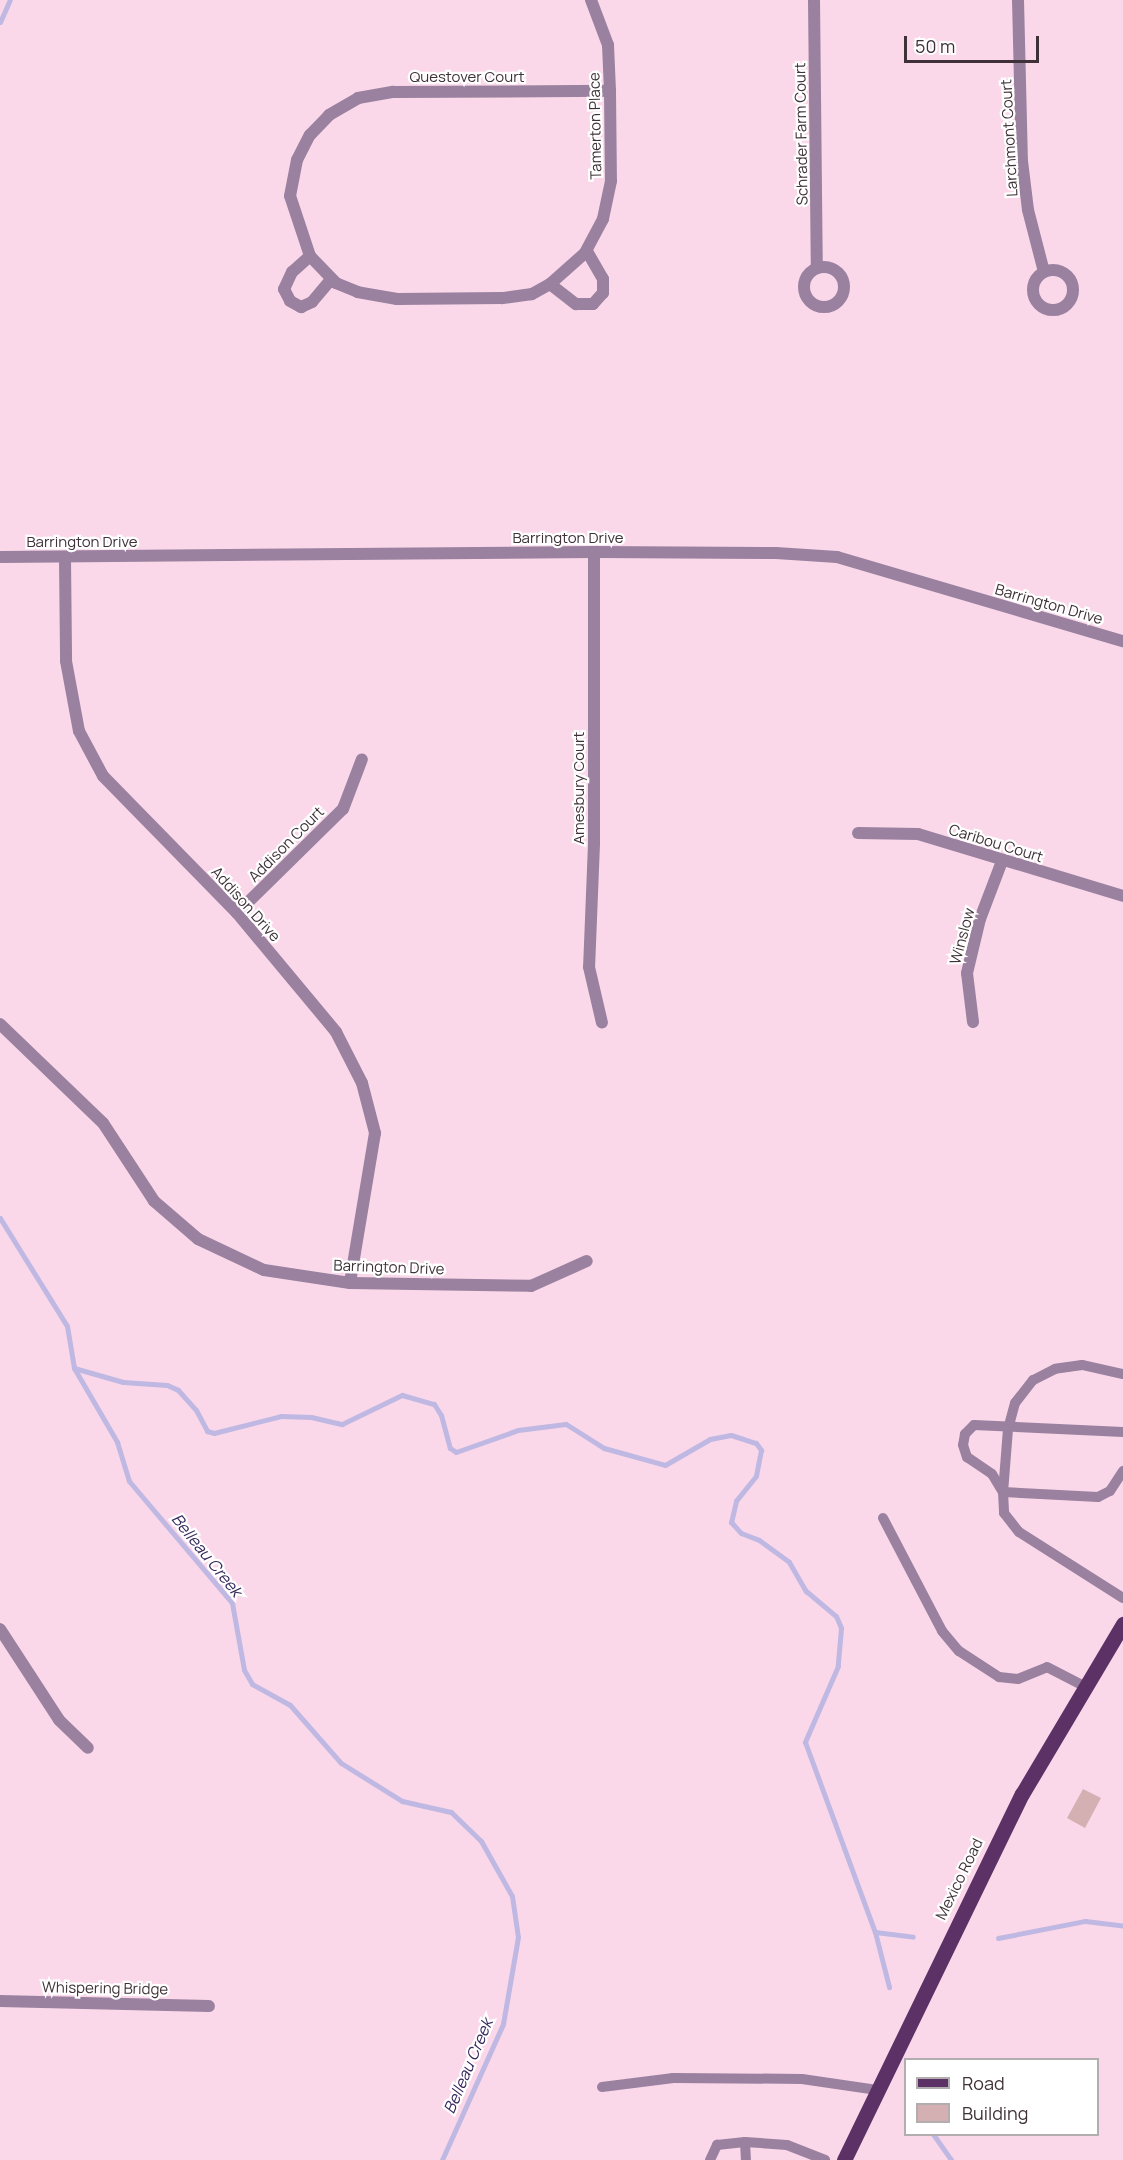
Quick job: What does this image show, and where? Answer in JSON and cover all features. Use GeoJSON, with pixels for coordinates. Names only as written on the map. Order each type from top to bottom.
{"type":"FeatureCollection","features":[{"type":"Feature","properties":{"kind":"main road","name":"Mexico Road"},"geometry":{"type":"LineString","coordinates":[[844,2160],[1017,1804],[1084,1686],[1123,1624]]}},
{"type":"Feature","properties":{"kind":"street","name":"Tamerton Place"},"geometry":{"type":"LineString","coordinates":[[329,115],[310,135],[297,160],[290,196],[310,256],[331,279],[358,292],[397,299],[502,298],[532,294],[550,284],[587,251],[603,219],[611,182],[608,45],[591,0]]}},
{"type":"Feature","properties":{"kind":"street","name":"Schrader Farm Court"},"geometry":{"type":"LineString","coordinates":[[814,0],[818,267]]}},
{"type":"Feature","properties":{"kind":"street","name":"Larchmont Court"},"geometry":{"type":"LineString","coordinates":[[1018,0],[1022,161],[1028,210],[1044,272]]}},
{"type":"Feature","properties":{"kind":"street","name":"Questover Court"},"geometry":{"type":"LineString","coordinates":[[329,115],[358,98],[393,92],[610,91]]}},
{"type":"Feature","properties":{"kind":"street"},"geometry":{"type":"LineString","coordinates":[[550,284],[576,304],[593,304],[603,293],[603,279],[587,251]]}},
{"type":"Feature","properties":{"kind":"street"},"geometry":{"type":"LineString","coordinates":[[310,256],[291,272],[284,289],[290,302],[301,307],[312,302],[331,279]]}},
{"type":"Feature","properties":{"kind":"street","name":"Barrington Drive"},"geometry":{"type":"LineString","coordinates":[[0,557],[594,552],[776,553],[837,557],[1122,637]]}},
{"type":"Feature","properties":{"kind":"street","name":"Amesbury Court"},"geometry":{"type":"LineString","coordinates":[[594,552],[594,844],[589,967],[602,1023]]}},
{"type":"Feature","properties":{"kind":"street","name":"Addison Drive"},"geometry":{"type":"LineString","coordinates":[[65,558],[66,661],[79,731],[103,776],[237,913],[336,1032],[362,1083],[375,1133],[350,1283]]}},
{"type":"Feature","properties":{"kind":"street","name":"Addison Court"},"geometry":{"type":"LineString","coordinates":[[237,913],[343,809],[362,759]]}},
{"type":"Feature","properties":{"kind":"street","name":"Caribou Court"},"geometry":{"type":"LineString","coordinates":[[858,833],[918,834],[1123,896]]}},
{"type":"Feature","properties":{"kind":"street","name":"Winslow"},"geometry":{"type":"LineString","coordinates":[[973,1022],[967,973],[980,919],[1002,861]]}},
{"type":"Feature","properties":{"kind":"street","name":"Barrington Drive"},"geometry":{"type":"LineString","coordinates":[[0,1024],[103,1123],[154,1202],[198,1239],[264,1270],[350,1283],[531,1286],[587,1261]]}},
{"type":"Feature","properties":{"kind":"street"},"geometry":{"type":"LineString","coordinates":[[0,1629],[59,1720],[88,1748]]}},
{"type":"Feature","properties":{"kind":"street","name":"Whispering Bridge"},"geometry":{"type":"LineString","coordinates":[[0,2001],[209,2006]]}},
{"type":"Feature","properties":{"kind":"lane"},"geometry":{"type":"LineString","coordinates":[[1123,1374],[1082,1365],[1055,1369],[1033,1380],[1015,1403],[1008,1429],[1003,1492],[1004,1513],[1019,1532],[1123,1598]]}},
{"type":"Feature","properties":{"kind":"lane"},"geometry":{"type":"LineString","coordinates":[[1003,1492],[992,1474],[967,1457],[963,1445],[965,1434],[974,1425],[1008,1429],[1123,1432]]}},
{"type":"Feature","properties":{"kind":"lane"},"geometry":{"type":"LineString","coordinates":[[1003,1492],[1098,1497],[1110,1491],[1123,1471]]}},
{"type":"Feature","properties":{"kind":"lane"},"geometry":{"type":"LineString","coordinates":[[883,1518],[932,1613],[959,1651],[999,1677],[1018,1678],[1047,1667],[1084,1686]]}},
{"type":"Feature","properties":{"kind":"lane"},"geometry":{"type":"LineString","coordinates":[[602,2087],[673,2078],[790,2079],[877,2090]]}},
{"type":"Feature","properties":{"kind":"lane"},"geometry":{"type":"LineString","coordinates":[[745,2142],[746,2160]]}},
{"type":"Feature","properties":{"kind":"lane"},"geometry":{"type":"LineString","coordinates":[[710,2160],[717,2145],[745,2142],[787,2145],[825,2160]]}},
{"type":"Feature","properties":{"kind":"building"},"geometry":{"type":"Polygon","coordinates":[[[1083,1789],[1101,1798],[1085,1828],[1067,1818],[1083,1789]]]}},
{"type":"Feature","properties":{"kind":"waterway","name":"Belleau Creek"},"geometry":{"type":"LineString","coordinates":[[0,22],[10,0]]}},
{"type":"Feature","properties":{"kind":"waterway","name":"Belleau Creek"},"geometry":{"type":"LineString","coordinates":[[0,1218],[67,1326],[74,1368],[117,1442],[129,1481],[232,1603],[244,1670],[252,1684],[290,1705],[341,1763],[402,1801],[451,1812],[481,1841],[512,1896],[518,1937],[503,2024],[442,2160]]}},
{"type":"Feature","properties":{"kind":"waterway"},"geometry":{"type":"LineString","coordinates":[[74,1368],[123,1382],[167,1385],[178,1390],[196,1410],[207,1431],[214,1433],[281,1416],[311,1417],[342,1424],[402,1395],[434,1404],[441,1415],[450,1448],[456,1452],[518,1430],[566,1424],[604,1448],[665,1465],[710,1439],[731,1435],[756,1443],[761,1450],[756,1476],[736,1501],[731,1522],[741,1533],[759,1540],[789,1562],[806,1591],[836,1616],[841,1628],[838,1666],[805,1742],[875,1932],[889,1987]]}},
{"type":"Feature","properties":{"kind":"waterway"},"geometry":{"type":"LineString","coordinates":[[998,1938],[1085,1921],[1123,1926]]}},
{"type":"Feature","properties":{"kind":"waterway"},"geometry":{"type":"LineString","coordinates":[[875,1932],[913,1937]]}},
{"type":"Feature","properties":{"kind":"waterway"},"geometry":{"type":"LineString","coordinates":[[934,2136],[951,2160]]}}]}
